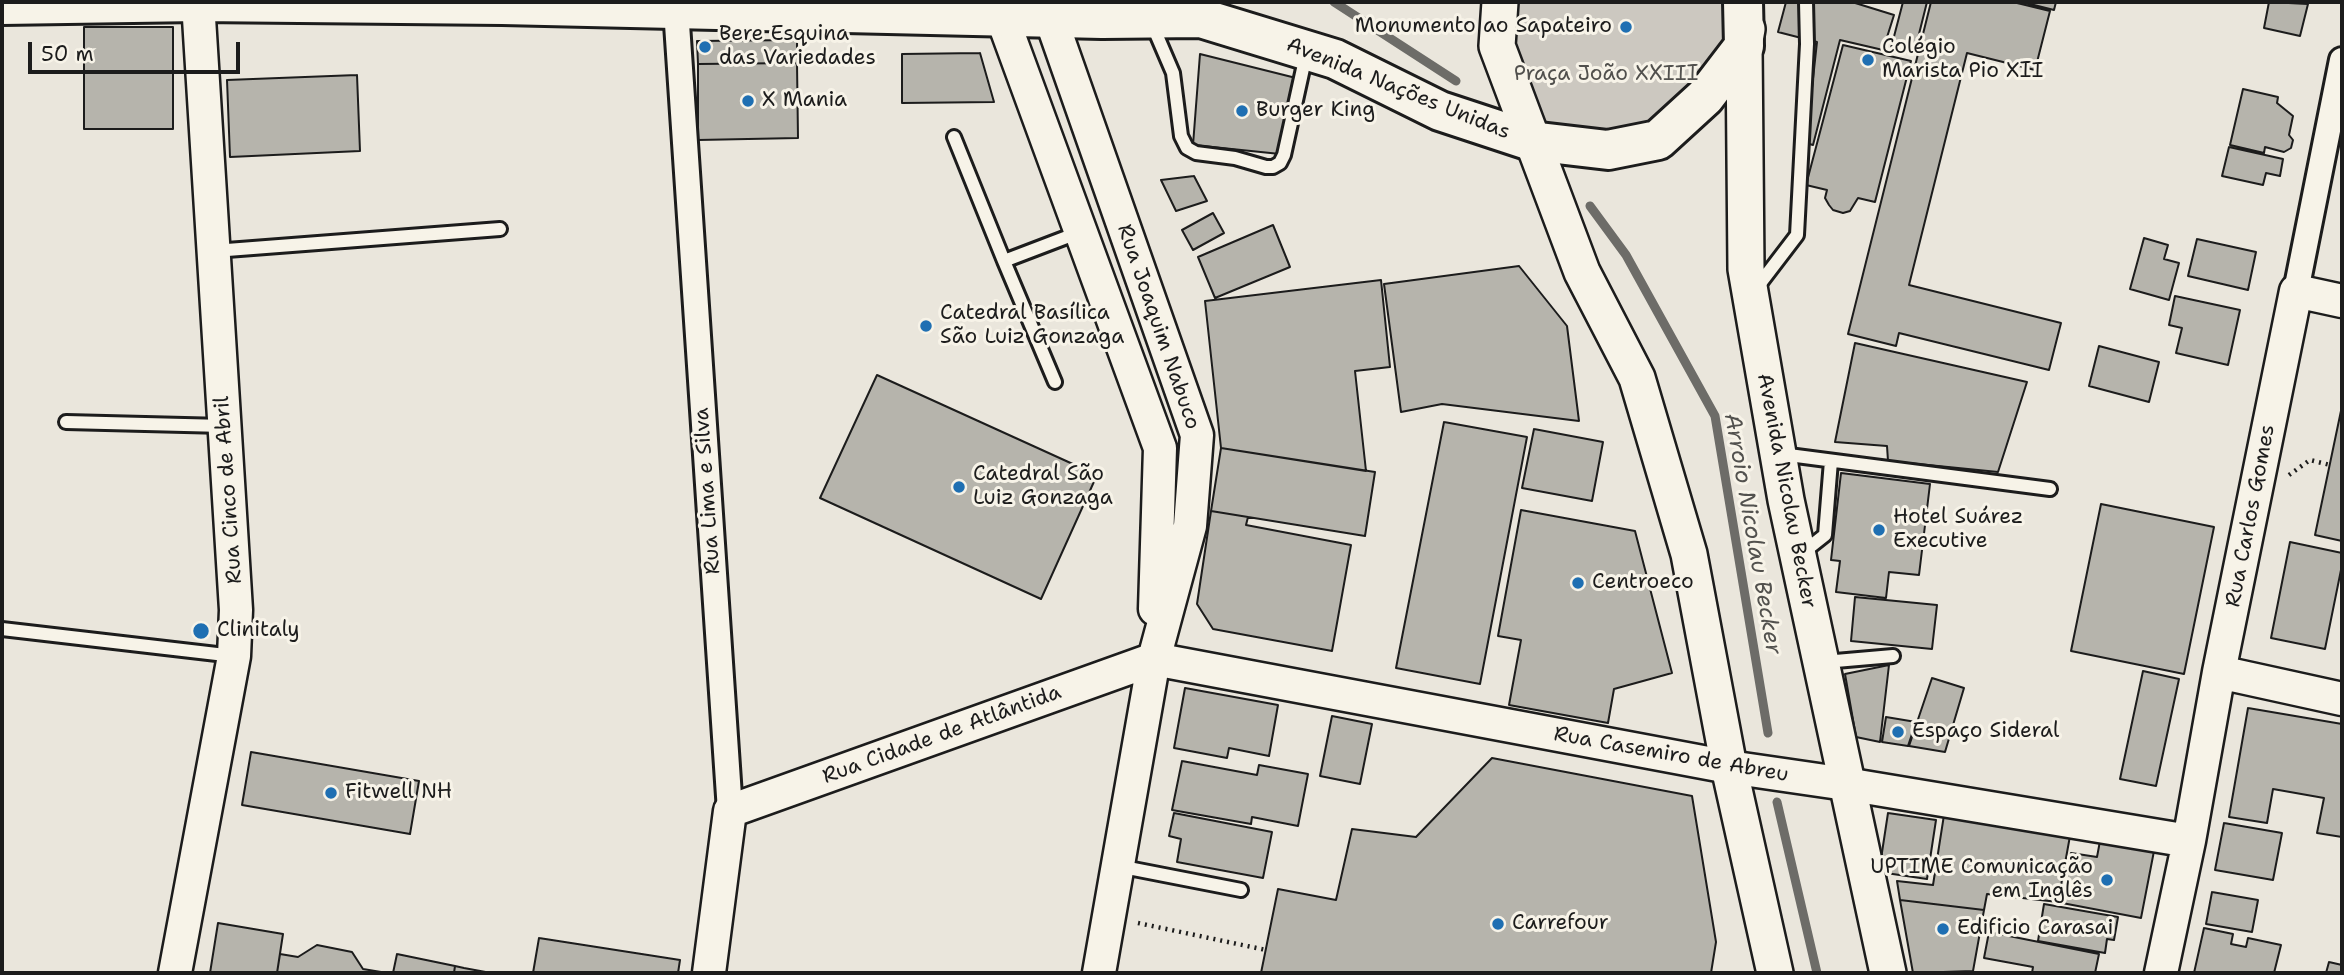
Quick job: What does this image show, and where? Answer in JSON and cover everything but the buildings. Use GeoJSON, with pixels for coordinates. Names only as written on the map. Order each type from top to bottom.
{"type":"FeatureCollection","features":[{"type":"Feature","properties":{"kind":"main road","name":"Avenida Nações Unidas"},"geometry":{"type":"LineString","coordinates":[[2,5],[198,2],[676,9],[1000,9],[1201,18],[1335,59],[1440,111],[1531,141],[1608,150],[1658,140],[1704,97],[1744,46],[1752,2]]}},
{"type":"Feature","properties":{"kind":"main road"},"geometry":{"type":"LineString","coordinates":[[1500,2],[1497,46],[1582,272],[1637,378],[1689,554],[1729,767],[1775,973]]}},
{"type":"Feature","properties":{"kind":"main road","name":"Avenida Nicolau Becker"},"geometry":{"type":"LineString","coordinates":[[1743,2],[1746,268],[1750,296],[1777,454],[1888,973]]}},
{"type":"Feature","properties":{"kind":"street","name":"Rua Cinco de Abril"},"geometry":{"type":"LineString","coordinates":[[175,973],[234,656],[236,610],[198,2]]}},
{"type":"Feature","properties":{"kind":"street","name":"Rua Lima e Silva"},"geometry":{"type":"LineString","coordinates":[[676,9],[730,811],[709,973]]}},
{"type":"Feature","properties":{"kind":"street","name":"Rua Joaquim Nabuco"},"geometry":{"type":"LineString","coordinates":[[1000,9],[1160,448],[1154,659]]}},
{"type":"Feature","properties":{"kind":"street","name":"Rua Joaquim Nabuco"},"geometry":{"type":"LineString","coordinates":[[1047,10],[1197,435],[1190,526],[1154,659],[1099,973]]}},
{"type":"Feature","properties":{"kind":"street","name":"Rua Carlos Gomes"},"geometry":{"type":"LineString","coordinates":[[2161,973],[2342,60]]}},
{"type":"Feature","properties":{"kind":"street"},"geometry":{"type":"LineString","coordinates":[[2296,292],[2342,300]]}},
{"type":"Feature","properties":{"kind":"street","name":"Rua Cidade de Atlântida"},"geometry":{"type":"LineString","coordinates":[[730,811],[1154,659]]}},
{"type":"Feature","properties":{"kind":"street","name":"Rua Casemiro de Abreu"},"geometry":{"type":"LineString","coordinates":[[1154,659],[1729,767],[2189,841]]}},
{"type":"Feature","properties":{"kind":"street"},"geometry":{"type":"LineString","coordinates":[[2219,673],[2342,699]]}},
{"type":"Feature","properties":{"kind":"lane"},"geometry":{"type":"LineString","coordinates":[[1750,296],[1797,235],[1807,52],[1806,2]]}},
{"type":"Feature","properties":{"kind":"lane"},"geometry":{"type":"LineString","coordinates":[[1149,17],[1173,73],[1181,136],[1186,148],[1196,153],[1235,158],[1266,167],[1280,163],[1307,50]]}},
{"type":"Feature","properties":{"kind":"lane"},"geometry":{"type":"LineString","coordinates":[[954,137],[1055,382]]}},
{"type":"Feature","properties":{"kind":"lane"},"geometry":{"type":"LineString","coordinates":[[214,251],[500,229]]}},
{"type":"Feature","properties":{"kind":"lane"},"geometry":{"type":"LineString","coordinates":[[1004,261],[1080,232]]}},
{"type":"Feature","properties":{"kind":"lane"},"geometry":{"type":"LineString","coordinates":[[66,422],[225,426]]}},
{"type":"Feature","properties":{"kind":"lane"},"geometry":{"type":"LineString","coordinates":[[1777,454],[2050,489]]}},
{"type":"Feature","properties":{"kind":"lane"},"geometry":{"type":"LineString","coordinates":[[1798,557],[1825,535],[1831,460]]}},
{"type":"Feature","properties":{"kind":"lane"},"geometry":{"type":"LineString","coordinates":[[2,629],[234,656]]}},
{"type":"Feature","properties":{"kind":"lane"},"geometry":{"type":"LineString","coordinates":[[1820,662],[1894,656]]}},
{"type":"Feature","properties":{"kind":"lane"},"geometry":{"type":"LineString","coordinates":[[1118,866],[1241,890]]}},
{"type":"Feature","properties":{"kind":"path"},"geometry":{"type":"LineString","coordinates":[[2258,477],[2281,481],[2310,460],[2330,465]]}},
{"type":"Feature","properties":{"kind":"path"},"geometry":{"type":"LineString","coordinates":[[1110,917],[1266,950]]}},
{"type":"Feature","properties":{"kind":"green space","name":"Praça João XXIII"},"geometry":{"type":"Polygon","coordinates":[[[1500,2],[1743,2],[1744,46],[1658,140],[1531,141],[1500,2]]]}},
{"type":"Feature","properties":{"kind":"waterway","name":"Arroio Nicolau Becker"},"geometry":{"type":"LineString","coordinates":[[1334,2],[1456,81]]}},
{"type":"Feature","properties":{"kind":"waterway","name":"Arroio Nicolau Becker"},"geometry":{"type":"LineString","coordinates":[[1590,206],[1626,255],[1715,416],[1768,733]]}},
{"type":"Feature","properties":{"kind":"waterway","name":"Arroio Nicolau Becker"},"geometry":{"type":"LineString","coordinates":[[1777,802],[1817,973]]}},
{"type":"Feature","properties":{"kind":"place","name":"Monumento ao Sapateiro"},"geometry":{"type":"Point","coordinates":[1626,27]}},
{"type":"Feature","properties":{"kind":"place","name":"Bere Esquina das Variedades"},"geometry":{"type":"Point","coordinates":[705,47]}},
{"type":"Feature","properties":{"kind":"place","name":"Colégio Marista Pio XII"},"geometry":{"type":"Point","coordinates":[1868,60]}},
{"type":"Feature","properties":{"kind":"place","name":"X Mania"},"geometry":{"type":"Point","coordinates":[748,101]}},
{"type":"Feature","properties":{"kind":"place","name":"Burger King"},"geometry":{"type":"Point","coordinates":[1242,111]}},
{"type":"Feature","properties":{"kind":"place","name":"Catedral Basílica São Luiz Gonzaga"},"geometry":{"type":"Point","coordinates":[926,326]}},
{"type":"Feature","properties":{"kind":"place","name":"Catedral São Luiz Gonzaga"},"geometry":{"type":"Point","coordinates":[959,487]}},
{"type":"Feature","properties":{"kind":"place","name":"Hotel Suárez Executive"},"geometry":{"type":"Point","coordinates":[1879,530]}},
{"type":"Feature","properties":{"kind":"place","name":"Centroeco"},"geometry":{"type":"Point","coordinates":[1578,583]}},
{"type":"Feature","properties":{"kind":"place","name":"Clinitaly"},"geometry":{"type":"Point","coordinates":[201,631]}},
{"type":"Feature","properties":{"kind":"place","name":"Espaço Sideral"},"geometry":{"type":"Point","coordinates":[1898,732]}},
{"type":"Feature","properties":{"kind":"place","name":"Fitwell NH"},"geometry":{"type":"Point","coordinates":[331,793]}},
{"type":"Feature","properties":{"kind":"place","name":"UPTIME Comunicação em Inglês"},"geometry":{"type":"Point","coordinates":[2107,880]}},
{"type":"Feature","properties":{"kind":"place","name":"Carrefour"},"geometry":{"type":"Point","coordinates":[1498,924]}},
{"type":"Feature","properties":{"kind":"place","name":"Edificio Carasai"},"geometry":{"type":"Point","coordinates":[1943,929]}}]}
